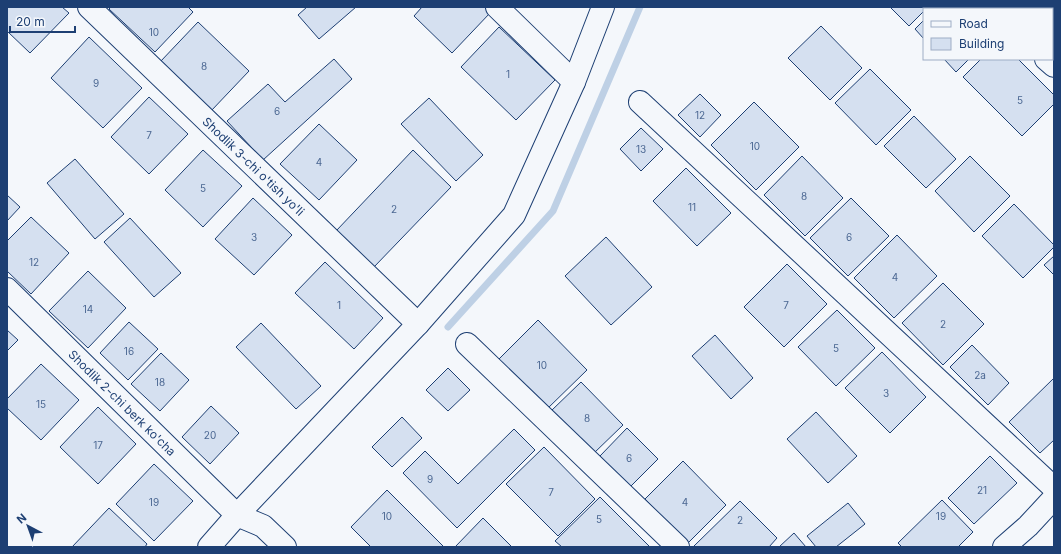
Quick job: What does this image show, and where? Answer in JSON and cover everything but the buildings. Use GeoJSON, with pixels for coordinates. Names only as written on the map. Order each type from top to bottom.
{"type":"FeatureCollection","features":[{"type":"Feature","properties":{"kind":"street","name":"Shodlik 3-chi o'tish yo'li"},"geometry":{"type":"LineString","coordinates":[[89,7],[418,324]]}},
{"type":"Feature","properties":{"kind":"street"},"geometry":{"type":"LineString","coordinates":[[497,7],[574,82]]}},
{"type":"Feature","properties":{"kind":"street"},"geometry":{"type":"LineString","coordinates":[[209,547],[237,515],[418,324],[514,215],[574,82],[603,7]]}},
{"type":"Feature","properties":{"kind":"street"},"geometry":{"type":"LineString","coordinates":[[640,102],[1054,488]]}},
{"type":"Feature","properties":{"kind":"street","name":"Shodlik 2-chi berk ko'cha"},"geometry":{"type":"LineString","coordinates":[[7,289],[237,515]]}},
{"type":"Feature","properties":{"kind":"street"},"geometry":{"type":"LineString","coordinates":[[467,344],[678,547]]}},
{"type":"Feature","properties":{"kind":"street"},"geometry":{"type":"LineString","coordinates":[[1004,547],[1028,526],[1054,498]]}},
{"type":"Feature","properties":{"kind":"street"},"geometry":{"type":"LineString","coordinates":[[237,515],[263,526],[285,547]]}},
{"type":"Feature","properties":{"kind":"waterway"},"geometry":{"type":"LineString","coordinates":[[448,327],[553,211],[640,7]]}}]}
